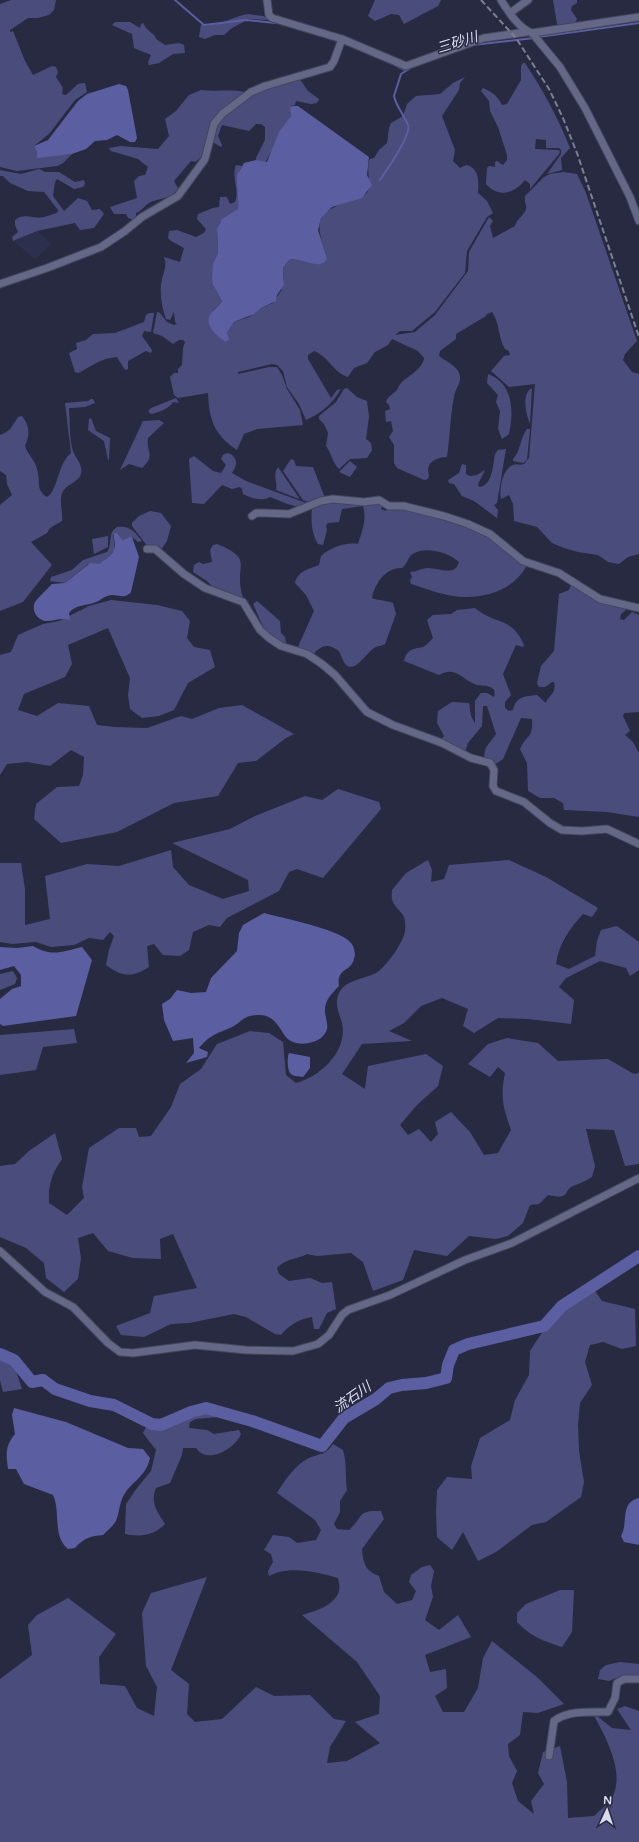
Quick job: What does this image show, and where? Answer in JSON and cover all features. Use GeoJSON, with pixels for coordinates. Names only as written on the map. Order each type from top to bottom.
{"type":"FeatureCollection","features":[{"type":"Feature","properties":{"kind":"street"},"geometry":{"type":"LineString","coordinates":[[266,0],[269,15],[272,18],[341,41],[406,66],[484,38],[532,35],[639,16]]}},
{"type":"Feature","properties":{"kind":"street"},"geometry":{"type":"LineString","coordinates":[[501,0],[510,13],[560,67],[585,108],[630,197],[639,221]]}},
{"type":"Feature","properties":{"kind":"street"},"geometry":{"type":"LineString","coordinates":[[510,13],[528,0]]}},
{"type":"Feature","properties":{"kind":"street"},"geometry":{"type":"LineString","coordinates":[[0,284],[48,268],[101,247],[142,217],[178,196],[205,159],[214,124],[222,114],[258,89],[330,67],[334,61],[341,41]]}},
{"type":"Feature","properties":{"kind":"street"},"geometry":{"type":"LineString","coordinates":[[252,516],[256,513],[289,514],[321,501],[333,499],[364,502],[379,500],[389,506],[404,506],[444,516],[468,524],[494,538],[523,561],[559,573],[600,599],[639,608]]}},
{"type":"Feature","properties":{"kind":"street"},"geometry":{"type":"LineString","coordinates":[[148,549],[155,549],[184,574],[205,588],[240,599],[248,609],[260,630],[281,646],[307,654],[322,664],[335,676],[367,712],[393,725],[442,743],[471,758],[490,763],[494,770],[492,786],[496,790],[524,802],[550,823],[562,830],[582,831],[607,829],[639,844]]}},
{"type":"Feature","properties":{"kind":"street"},"geometry":{"type":"LineString","coordinates":[[0,1251],[45,1292],[73,1307],[108,1343],[120,1352],[133,1353],[195,1345],[251,1351],[297,1351],[318,1344],[329,1335],[342,1315],[348,1310],[390,1295],[465,1260],[512,1243],[639,1178]]}},
{"type":"Feature","properties":{"kind":"street"},"geometry":{"type":"LineString","coordinates":[[549,1756],[554,1721],[560,1717],[579,1713],[608,1712],[615,1698],[617,1682],[624,1679],[639,1679]]}},
{"type":"Feature","properties":{"kind":"shaded area"},"geometry":{"type":"Polygon","coordinates":[[[11,0],[56,0],[54,10],[49,15],[38,18],[28,18],[10,30],[10,32],[13,31],[25,61],[33,75],[52,66],[56,67],[58,72],[56,77],[63,88],[62,94],[66,95],[78,84],[85,83],[87,92],[75,100],[49,134],[34,146],[37,156],[72,154],[63,163],[57,166],[17,171],[0,167],[0,4],[11,0]]]}},
{"type":"Feature","properties":{"kind":"shaded area"},"geometry":{"type":"Polygon","coordinates":[[[375,0],[441,0],[438,6],[404,24],[399,15],[391,14],[375,21],[368,16],[375,0]]]}},
{"type":"Feature","properties":{"kind":"shaded area"},"geometry":{"type":"Polygon","coordinates":[[[553,0],[577,0],[577,3],[572,6],[571,10],[577,19],[575,24],[559,26],[557,24],[553,0]]]}},
{"type":"Feature","properties":{"kind":"shaded area"},"geometry":{"type":"Polygon","coordinates":[[[248,14],[263,16],[267,18],[267,20],[249,19],[232,28],[224,35],[215,35],[205,39],[199,37],[201,24],[218,24],[248,14]]]}},
{"type":"Feature","properties":{"kind":"shaded area"},"geometry":{"type":"Polygon","coordinates":[[[115,22],[130,22],[140,28],[141,24],[143,23],[156,39],[165,45],[179,43],[184,45],[185,53],[173,54],[159,63],[149,65],[148,62],[151,55],[134,48],[132,34],[112,25],[115,22]]]}},
{"type":"Feature","properties":{"kind":"shaded area"},"geometry":{"type":"Polygon","coordinates":[[[525,63],[544,94],[570,148],[561,158],[562,170],[547,174],[561,154],[561,150],[559,148],[546,148],[546,140],[536,139],[535,149],[558,150],[560,151],[559,154],[530,189],[530,184],[525,180],[521,185],[511,191],[501,193],[486,184],[487,168],[489,166],[495,167],[495,162],[497,161],[503,165],[507,160],[507,155],[498,127],[490,111],[489,101],[481,91],[483,88],[492,92],[502,105],[507,104],[521,80],[521,66],[525,63]]]}},
{"type":"Feature","properties":{"kind":"shaded area"},"geometry":{"type":"Polygon","coordinates":[[[465,77],[460,83],[459,90],[442,116],[455,150],[453,161],[460,168],[466,165],[474,169],[478,180],[478,193],[487,201],[493,213],[487,217],[467,251],[465,273],[435,312],[412,331],[400,331],[395,335],[415,332],[435,315],[468,271],[469,252],[489,217],[493,221],[490,226],[493,238],[515,226],[526,209],[525,196],[544,177],[550,174],[564,172],[577,174],[586,193],[637,341],[625,354],[623,360],[632,372],[639,374],[639,554],[628,557],[619,564],[608,562],[598,555],[578,552],[552,543],[537,527],[514,521],[513,504],[509,495],[501,499],[500,491],[505,472],[513,465],[524,464],[529,458],[535,384],[509,387],[491,371],[504,356],[510,355],[509,351],[505,349],[503,345],[495,316],[492,312],[456,334],[456,339],[440,351],[439,356],[452,364],[458,371],[460,375],[460,382],[453,404],[447,457],[438,458],[430,463],[428,469],[428,479],[424,480],[397,468],[394,463],[394,445],[389,437],[393,431],[391,421],[386,422],[385,411],[390,409],[386,402],[388,398],[396,391],[401,383],[421,366],[424,358],[418,351],[392,339],[388,345],[375,352],[367,363],[354,368],[348,377],[339,372],[319,353],[314,351],[308,355],[308,359],[331,398],[337,390],[341,389],[326,408],[306,420],[299,404],[287,387],[283,371],[277,365],[272,364],[238,372],[238,374],[269,367],[277,367],[282,375],[287,389],[300,410],[303,425],[257,429],[244,434],[237,450],[223,438],[214,426],[210,411],[208,393],[178,398],[174,395],[170,377],[174,373],[178,373],[178,369],[182,365],[183,348],[185,342],[183,340],[179,340],[173,344],[162,336],[153,333],[157,312],[160,313],[167,322],[174,325],[177,324],[175,322],[174,312],[170,320],[166,319],[161,298],[161,285],[165,264],[164,257],[180,262],[184,248],[168,238],[169,231],[177,230],[196,237],[204,233],[206,229],[197,219],[198,214],[219,207],[220,197],[227,197],[230,204],[235,202],[237,193],[234,174],[236,165],[242,166],[237,176],[239,190],[238,209],[220,222],[217,228],[218,253],[213,263],[213,285],[222,301],[213,311],[227,333],[234,322],[249,317],[261,308],[273,303],[281,291],[284,280],[283,268],[289,260],[297,259],[322,264],[327,258],[319,228],[323,215],[338,205],[366,194],[369,187],[368,168],[370,159],[374,158],[379,150],[387,143],[391,123],[403,116],[407,104],[416,96],[440,94],[453,83],[465,77]]]}},
{"type":"Feature","properties":{"kind":"shaded area"},"geometry":{"type":"Polygon","coordinates":[[[299,78],[308,91],[319,99],[317,103],[311,104],[296,101],[295,105],[291,106],[291,116],[265,163],[256,160],[265,140],[265,127],[261,124],[256,124],[249,131],[222,125],[218,136],[222,145],[221,147],[211,141],[215,124],[253,93],[299,78]]]}},
{"type":"Feature","properties":{"kind":"shaded area"},"geometry":{"type":"Polygon","coordinates":[[[119,84],[126,86],[128,90],[137,138],[135,142],[130,142],[117,135],[107,140],[95,141],[86,149],[72,154],[37,158],[37,152],[34,146],[48,140],[78,101],[87,94],[119,84]]]}},
{"type":"Feature","properties":{"kind":"shaded area"},"geometry":{"type":"Polygon","coordinates":[[[201,90],[245,92],[220,113],[203,156],[195,162],[191,161],[174,181],[178,188],[176,192],[149,203],[136,213],[136,219],[133,220],[128,218],[126,214],[114,214],[110,207],[137,198],[134,181],[139,176],[145,175],[148,167],[138,159],[111,151],[109,148],[120,146],[158,149],[169,136],[165,119],[176,111],[189,95],[201,90]]]}},
{"type":"Feature","properties":{"kind":"shaded area"},"geometry":{"type":"Polygon","coordinates":[[[292,106],[298,106],[369,157],[367,175],[372,185],[362,198],[332,207],[321,218],[318,230],[327,258],[324,262],[316,264],[294,259],[289,260],[283,268],[284,285],[277,295],[276,301],[261,308],[254,314],[234,322],[227,333],[229,339],[226,342],[213,331],[209,323],[210,315],[222,301],[213,285],[212,279],[213,263],[218,253],[217,228],[222,219],[238,209],[237,175],[244,163],[256,160],[267,162],[279,132],[291,116],[290,108],[292,106]]]}},
{"type":"Feature","properties":{"kind":"shaded area"},"geometry":{"type":"Polygon","coordinates":[[[39,169],[45,172],[59,172],[75,182],[84,180],[85,184],[83,187],[74,189],[57,179],[55,182],[53,196],[64,211],[78,198],[87,201],[92,210],[100,209],[104,214],[94,228],[80,230],[75,223],[37,231],[13,241],[12,237],[18,232],[15,225],[15,220],[26,216],[40,218],[57,213],[58,210],[44,192],[28,191],[10,183],[3,176],[0,176],[0,170],[21,174],[39,169]]]}},
{"type":"Feature","properties":{"kind":"shaded area"},"geometry":{"type":"Polygon","coordinates":[[[37,231],[51,244],[35,259],[13,241],[37,231]]]}},
{"type":"Feature","properties":{"kind":"shaded area"},"geometry":{"type":"Polygon","coordinates":[[[149,313],[154,313],[151,332],[144,331],[142,336],[152,350],[151,353],[146,351],[128,361],[128,369],[125,370],[117,357],[100,361],[78,373],[75,372],[69,353],[77,349],[76,343],[86,340],[93,334],[115,333],[144,322],[146,315],[149,313]]]}},
{"type":"Feature","properties":{"kind":"shaded area"},"geometry":{"type":"Polygon","coordinates":[[[488,374],[503,384],[510,399],[511,425],[509,434],[502,439],[498,429],[500,411],[496,402],[498,395],[487,383],[488,374]]]}},
{"type":"Feature","properties":{"kind":"shaded area"},"geometry":{"type":"Polygon","coordinates":[[[347,388],[357,397],[367,401],[369,417],[366,439],[371,443],[372,450],[367,458],[350,459],[339,469],[326,446],[328,433],[324,424],[319,419],[319,416],[336,402],[344,389],[347,388]]]}},
{"type":"Feature","properties":{"kind":"shaded area"},"geometry":{"type":"Polygon","coordinates":[[[532,388],[530,424],[525,399],[526,395],[532,388]]]}},
{"type":"Feature","properties":{"kind":"shaded area"},"geometry":{"type":"Polygon","coordinates":[[[176,398],[179,403],[173,402],[166,408],[151,414],[148,411],[151,408],[176,398]]]}},
{"type":"Feature","properties":{"kind":"shaded area"},"geometry":{"type":"Polygon","coordinates":[[[93,399],[95,403],[85,407],[69,408],[70,436],[74,454],[80,464],[81,474],[80,477],[66,487],[62,493],[62,521],[50,528],[47,533],[31,542],[52,565],[23,602],[0,611],[0,505],[12,495],[7,484],[6,475],[0,471],[0,435],[9,430],[18,417],[22,416],[28,427],[28,438],[25,446],[36,466],[41,491],[47,497],[51,494],[63,464],[71,453],[65,403],[88,401],[93,399]]]}},
{"type":"Feature","properties":{"kind":"shaded area"},"geometry":{"type":"Polygon","coordinates":[[[91,418],[96,431],[110,438],[108,460],[104,441],[88,430],[89,419],[91,418]]]}},
{"type":"Feature","properties":{"kind":"shaded area"},"geometry":{"type":"Polygon","coordinates":[[[159,420],[164,423],[148,438],[150,457],[146,464],[142,468],[129,464],[120,470],[143,421],[159,420]]]}},
{"type":"Feature","properties":{"kind":"shaded area"},"geometry":{"type":"Polygon","coordinates":[[[527,429],[530,429],[527,460],[523,463],[513,461],[518,452],[527,429]]]}},
{"type":"Feature","properties":{"kind":"shaded area"},"geometry":{"type":"Polygon","coordinates":[[[506,449],[497,503],[494,505],[498,510],[497,518],[474,501],[462,496],[454,484],[449,483],[448,480],[459,473],[462,464],[466,465],[466,474],[470,476],[477,475],[485,470],[478,484],[479,487],[484,486],[492,474],[495,454],[498,450],[506,449]]]}},
{"type":"Feature","properties":{"kind":"shaded area"},"geometry":{"type":"Polygon","coordinates":[[[227,453],[231,454],[236,461],[236,466],[232,473],[246,481],[309,504],[304,506],[295,506],[270,497],[256,499],[243,494],[240,487],[232,489],[222,485],[204,504],[192,503],[189,459],[194,456],[213,471],[221,473],[226,465],[221,459],[223,455],[227,453]]]}},
{"type":"Feature","properties":{"kind":"shaded area"},"geometry":{"type":"Polygon","coordinates":[[[291,459],[294,460],[296,466],[313,467],[325,498],[311,503],[303,500],[283,471],[291,459]]]}},
{"type":"Feature","properties":{"kind":"shaded area"},"geometry":{"type":"Polygon","coordinates":[[[350,461],[357,467],[350,477],[339,472],[350,461]]]}},
{"type":"Feature","properties":{"kind":"shaded area"},"geometry":{"type":"Polygon","coordinates":[[[278,467],[299,499],[276,490],[275,473],[278,467]]]}},
{"type":"Feature","properties":{"kind":"shaded area"},"geometry":{"type":"Polygon","coordinates":[[[374,501],[384,504],[381,509],[386,511],[388,507],[414,510],[439,516],[476,529],[503,545],[527,565],[520,576],[504,588],[474,597],[453,596],[411,584],[410,580],[412,577],[410,572],[428,568],[446,571],[457,567],[459,562],[449,555],[436,551],[422,550],[416,552],[411,555],[402,568],[396,568],[386,573],[373,592],[372,598],[393,603],[396,614],[385,644],[374,648],[361,661],[350,667],[346,665],[339,651],[329,646],[322,647],[309,658],[305,657],[297,649],[314,611],[306,595],[295,583],[296,579],[304,571],[319,565],[321,556],[329,550],[338,546],[358,544],[364,526],[363,506],[342,509],[339,522],[328,523],[326,526],[327,530],[323,545],[318,544],[313,531],[312,506],[320,503],[374,501]]]}},
{"type":"Feature","properties":{"kind":"shaded area"},"geometry":{"type":"Polygon","coordinates":[[[150,511],[161,513],[171,526],[167,541],[158,554],[151,551],[132,526],[132,523],[139,516],[150,511]]]}},
{"type":"Feature","properties":{"kind":"shaded area"},"geometry":{"type":"Polygon","coordinates":[[[117,527],[129,528],[142,541],[138,542],[131,536],[123,540],[117,533],[113,535],[115,550],[102,564],[88,564],[65,583],[50,581],[51,577],[72,570],[83,560],[107,552],[110,546],[112,532],[117,527]]]}},
{"type":"Feature","properties":{"kind":"shaded area"},"geometry":{"type":"Polygon","coordinates":[[[114,533],[117,533],[123,540],[131,536],[139,557],[131,592],[126,596],[110,595],[93,603],[75,608],[69,613],[70,620],[61,619],[46,621],[40,619],[34,611],[35,602],[52,584],[65,583],[90,563],[100,564],[112,554],[115,549],[114,533]]]}},
{"type":"Feature","properties":{"kind":"shaded area"},"geometry":{"type":"Polygon","coordinates":[[[108,536],[108,547],[94,554],[92,539],[108,536]]]}},
{"type":"Feature","properties":{"kind":"shaded area"},"geometry":{"type":"Polygon","coordinates":[[[217,544],[236,554],[240,559],[240,577],[243,597],[235,599],[214,588],[207,581],[193,572],[194,565],[199,562],[203,564],[212,562],[210,550],[213,545],[217,544]]]}},
{"type":"Feature","properties":{"kind":"shaded area"},"geometry":{"type":"Polygon","coordinates":[[[571,585],[624,606],[626,610],[621,614],[620,619],[624,620],[632,612],[639,615],[639,712],[624,713],[623,716],[630,731],[625,735],[633,742],[639,753],[639,817],[607,812],[564,810],[563,803],[554,798],[540,798],[528,791],[527,763],[520,749],[532,730],[532,719],[521,718],[503,759],[494,765],[485,761],[484,756],[487,746],[496,734],[487,706],[483,706],[482,726],[468,743],[465,752],[441,740],[444,736],[437,723],[438,711],[452,702],[469,703],[471,716],[475,723],[475,701],[481,693],[487,693],[494,697],[494,690],[487,686],[472,683],[455,673],[445,672],[439,675],[404,661],[409,652],[413,649],[423,647],[433,638],[427,620],[433,615],[451,614],[457,610],[475,608],[489,617],[514,629],[524,645],[523,647],[516,645],[503,674],[511,695],[505,702],[505,708],[509,711],[513,710],[518,700],[532,695],[537,695],[546,703],[553,692],[555,686],[554,682],[545,687],[539,687],[537,683],[541,666],[554,651],[559,594],[569,590],[571,585]]]}},
{"type":"Feature","properties":{"kind":"shaded area"},"geometry":{"type":"Polygon","coordinates":[[[111,600],[157,605],[182,611],[190,621],[187,638],[194,647],[210,650],[215,667],[188,683],[174,710],[159,716],[142,718],[130,709],[128,695],[130,678],[108,628],[68,645],[72,664],[65,677],[24,694],[18,710],[37,716],[58,703],[89,706],[97,725],[147,728],[181,716],[192,719],[219,708],[242,705],[294,734],[286,738],[256,761],[238,763],[218,796],[174,803],[117,832],[61,843],[34,819],[36,804],[57,787],[79,786],[83,775],[84,757],[71,750],[50,766],[27,762],[7,764],[0,775],[0,655],[11,652],[18,635],[43,624],[59,621],[89,606],[111,600]]]}},
{"type":"Feature","properties":{"kind":"shaded area"},"geometry":{"type":"Polygon","coordinates":[[[257,601],[280,621],[281,633],[285,637],[287,647],[265,631],[253,604],[257,601]]]}},
{"type":"Feature","properties":{"kind":"shaded area"},"geometry":{"type":"Polygon","coordinates":[[[338,789],[379,802],[381,809],[323,878],[297,869],[289,872],[279,891],[227,918],[220,927],[209,925],[193,932],[189,950],[180,956],[163,955],[154,944],[147,946],[149,967],[143,971],[127,975],[117,972],[106,965],[114,936],[110,932],[103,940],[89,938],[74,945],[51,947],[36,942],[12,944],[0,942],[0,863],[21,863],[25,889],[25,925],[50,919],[45,876],[87,864],[119,866],[171,850],[173,867],[189,885],[223,899],[249,891],[248,880],[172,843],[230,829],[255,816],[305,796],[322,800],[338,789]]]}},
{"type":"Feature","properties":{"kind":"shaded area"},"geometry":{"type":"Polygon","coordinates":[[[428,860],[432,870],[431,882],[444,879],[449,865],[509,860],[546,877],[598,908],[592,917],[583,914],[573,925],[562,943],[556,964],[569,969],[595,956],[597,941],[601,930],[617,926],[639,942],[639,970],[630,976],[626,968],[600,961],[566,978],[559,987],[574,1000],[571,1024],[528,1019],[498,1018],[474,1033],[463,1026],[468,1009],[442,998],[421,1006],[404,1023],[389,1031],[412,1041],[362,1044],[342,1074],[365,1089],[368,1066],[426,1054],[443,1066],[438,1086],[416,1106],[400,1125],[408,1135],[419,1129],[431,1142],[438,1134],[435,1122],[451,1112],[470,1132],[484,1155],[498,1153],[511,1130],[503,1102],[505,1073],[498,1067],[490,1077],[468,1064],[488,1044],[507,1038],[538,1043],[558,1061],[608,1059],[634,1074],[639,1073],[639,1164],[625,1166],[614,1130],[586,1129],[595,1166],[592,1177],[570,1188],[564,1196],[548,1195],[539,1204],[530,1205],[523,1223],[508,1236],[496,1239],[469,1236],[447,1256],[414,1250],[403,1280],[373,1291],[363,1262],[351,1253],[317,1256],[307,1254],[284,1262],[277,1268],[279,1274],[289,1281],[310,1278],[322,1283],[332,1282],[336,1309],[327,1313],[319,1329],[314,1329],[312,1317],[295,1323],[287,1328],[281,1335],[275,1334],[246,1317],[234,1314],[189,1323],[171,1324],[144,1337],[121,1335],[116,1326],[150,1313],[154,1296],[197,1288],[173,1234],[160,1239],[161,1259],[133,1258],[108,1251],[93,1233],[78,1238],[81,1258],[78,1279],[64,1292],[46,1278],[44,1263],[26,1248],[0,1237],[0,1166],[15,1164],[29,1151],[55,1133],[62,1159],[51,1180],[49,1203],[67,1215],[84,1198],[82,1187],[89,1148],[119,1128],[136,1128],[139,1137],[151,1136],[171,1107],[180,1084],[201,1069],[217,1044],[250,1031],[269,1033],[283,1042],[286,1075],[296,1083],[315,1075],[331,1061],[341,1043],[343,1033],[337,1005],[339,993],[346,985],[376,973],[394,954],[404,936],[405,920],[404,916],[392,901],[392,890],[406,873],[428,860]]]}},
{"type":"Feature","properties":{"kind":"shaded area"},"geometry":{"type":"Polygon","coordinates":[[[264,913],[323,928],[344,937],[353,945],[355,955],[354,959],[350,966],[340,976],[339,986],[331,994],[326,1004],[325,1012],[327,1028],[325,1034],[314,1042],[303,1044],[293,1042],[285,1036],[272,1019],[264,1015],[249,1016],[207,1040],[199,1048],[208,1052],[207,1057],[186,1063],[194,1053],[193,1038],[173,1041],[164,1020],[162,1004],[170,999],[177,990],[191,993],[206,992],[211,978],[237,951],[239,933],[243,925],[264,913]]]}},
{"type":"Feature","properties":{"kind":"shaded area"},"geometry":{"type":"Polygon","coordinates":[[[33,946],[46,952],[62,952],[82,947],[92,960],[76,1016],[3,1026],[0,1024],[0,999],[12,989],[21,986],[21,975],[14,966],[0,970],[0,947],[17,948],[33,946]]]}},
{"type":"Feature","properties":{"kind":"shaded area"},"geometry":{"type":"Polygon","coordinates":[[[13,971],[17,978],[15,984],[0,990],[0,974],[13,971]]]}},
{"type":"Feature","properties":{"kind":"shaded area"},"geometry":{"type":"Polygon","coordinates":[[[74,1029],[77,1043],[43,1047],[36,1070],[0,1075],[0,1035],[74,1029]]]}},
{"type":"Feature","properties":{"kind":"shaded area"},"geometry":{"type":"Polygon","coordinates":[[[289,1053],[310,1057],[310,1068],[303,1077],[294,1076],[291,1074],[288,1064],[289,1053]]]}},
{"type":"Feature","properties":{"kind":"shaded area"},"geometry":{"type":"Polygon","coordinates":[[[595,1291],[602,1301],[635,1309],[636,1346],[622,1349],[603,1342],[590,1345],[585,1362],[592,1385],[580,1403],[578,1424],[579,1451],[584,1482],[581,1497],[546,1522],[532,1525],[496,1552],[478,1561],[463,1532],[452,1550],[437,1537],[437,1490],[447,1477],[472,1479],[471,1466],[480,1438],[510,1420],[515,1400],[529,1375],[530,1351],[545,1328],[564,1307],[586,1294],[595,1291]]]}},
{"type":"Feature","properties":{"kind":"shaded area"},"geometry":{"type":"Polygon","coordinates":[[[0,1350],[11,1356],[22,1389],[3,1392],[0,1380],[0,1350]]]}},
{"type":"Feature","properties":{"kind":"shaded area"},"geometry":{"type":"Polygon","coordinates":[[[14,1408],[66,1422],[128,1448],[143,1449],[150,1458],[145,1470],[125,1493],[116,1521],[103,1535],[88,1538],[75,1548],[68,1549],[63,1544],[58,1531],[53,1495],[24,1484],[16,1469],[8,1469],[7,1450],[9,1442],[15,1434],[12,1415],[14,1408]]]}},
{"type":"Feature","properties":{"kind":"shaded area"},"geometry":{"type":"Polygon","coordinates":[[[206,1408],[213,1411],[219,1417],[196,1419],[190,1422],[189,1428],[207,1430],[214,1434],[239,1430],[241,1434],[238,1440],[227,1450],[213,1455],[201,1453],[196,1448],[183,1448],[182,1455],[170,1483],[156,1488],[154,1493],[155,1507],[165,1524],[156,1531],[146,1535],[125,1534],[126,1504],[151,1471],[156,1450],[143,1433],[146,1427],[156,1425],[175,1416],[206,1408]]]}},
{"type":"Feature","properties":{"kind":"shaded area"},"geometry":{"type":"Polygon","coordinates":[[[333,1444],[343,1450],[347,1490],[340,1501],[340,1512],[334,1524],[337,1529],[349,1530],[364,1513],[381,1511],[384,1519],[362,1549],[366,1566],[371,1572],[379,1576],[384,1592],[397,1604],[412,1600],[416,1591],[409,1582],[411,1575],[422,1567],[430,1565],[434,1571],[431,1586],[433,1597],[425,1620],[439,1630],[458,1615],[471,1637],[425,1655],[430,1672],[446,1669],[447,1688],[435,1696],[443,1712],[464,1712],[478,1688],[483,1658],[492,1641],[538,1678],[564,1704],[538,1713],[523,1712],[520,1735],[508,1744],[509,1756],[517,1771],[512,1783],[518,1801],[534,1814],[531,1801],[544,1784],[538,1773],[543,1752],[560,1746],[567,1782],[568,1818],[594,1816],[612,1799],[616,1786],[616,1775],[612,1752],[592,1712],[612,1728],[631,1730],[617,1709],[625,1706],[639,1711],[639,1842],[0,1842],[0,1679],[32,1655],[28,1625],[37,1615],[68,1598],[116,1634],[99,1657],[100,1684],[125,1686],[137,1708],[154,1716],[157,1687],[146,1666],[142,1613],[151,1593],[207,1577],[171,1670],[189,1684],[187,1714],[195,1722],[222,1719],[256,1687],[274,1696],[310,1695],[334,1719],[346,1721],[330,1747],[327,1763],[347,1761],[380,1743],[355,1722],[379,1714],[380,1696],[357,1662],[302,1615],[313,1612],[333,1601],[339,1590],[338,1578],[313,1572],[294,1570],[269,1576],[268,1571],[273,1562],[271,1554],[264,1550],[273,1535],[289,1537],[297,1543],[316,1540],[321,1530],[315,1520],[277,1493],[287,1478],[299,1465],[309,1458],[327,1451],[333,1444]]]}},
{"type":"Feature","properties":{"kind":"shaded area"},"geometry":{"type":"Polygon","coordinates":[[[639,1498],[639,1545],[624,1542],[621,1536],[629,1504],[633,1500],[639,1498]]]}},
{"type":"Feature","properties":{"kind":"shaded area"},"geometry":{"type":"Polygon","coordinates":[[[560,1590],[574,1590],[572,1632],[562,1647],[537,1638],[517,1622],[517,1613],[526,1604],[560,1590]]]}},
{"type":"Feature","properties":{"kind":"shaded area"},"geometry":{"type":"Polygon","coordinates":[[[620,1662],[639,1664],[639,1675],[624,1675],[609,1681],[598,1679],[600,1670],[606,1665],[620,1662]]]}},
{"type":"Feature","properties":{"kind":"waterway"},"geometry":{"type":"LineString","coordinates":[[175,0],[204,25],[246,20],[275,23]]}},
{"type":"Feature","properties":{"kind":"waterway","name":"三砂川"},"geometry":{"type":"LineString","coordinates":[[538,37],[639,23]]}},
{"type":"Feature","properties":{"kind":"waterway","name":"三砂川"},"geometry":{"type":"LineString","coordinates":[[473,45],[534,38]]}},
{"type":"Feature","properties":{"kind":"waterway"},"geometry":{"type":"LineString","coordinates":[[395,65],[405,70]]}},
{"type":"Feature","properties":{"kind":"waterway","name":"三砂川"},"geometry":{"type":"LineString","coordinates":[[380,180],[398,153],[408,130],[408,125],[396,103],[394,96],[401,74],[409,69]]}},
{"type":"Feature","properties":{"kind":"waterway","name":"流石川"},"geometry":{"type":"LineString","coordinates":[[0,1354],[14,1360],[32,1382],[43,1380],[55,1389],[90,1401],[114,1405],[152,1424],[161,1425],[191,1412],[206,1408],[252,1421],[322,1446],[344,1418],[376,1399],[389,1388],[402,1385],[426,1383],[446,1378],[448,1365],[454,1350],[468,1344],[544,1326],[562,1306],[639,1256]]}},
{"type":"Feature","properties":{"kind":"railway"},"geometry":{"type":"LineString","coordinates":[[481,0],[516,38],[549,89],[563,118],[577,153],[639,337]]}}]}
